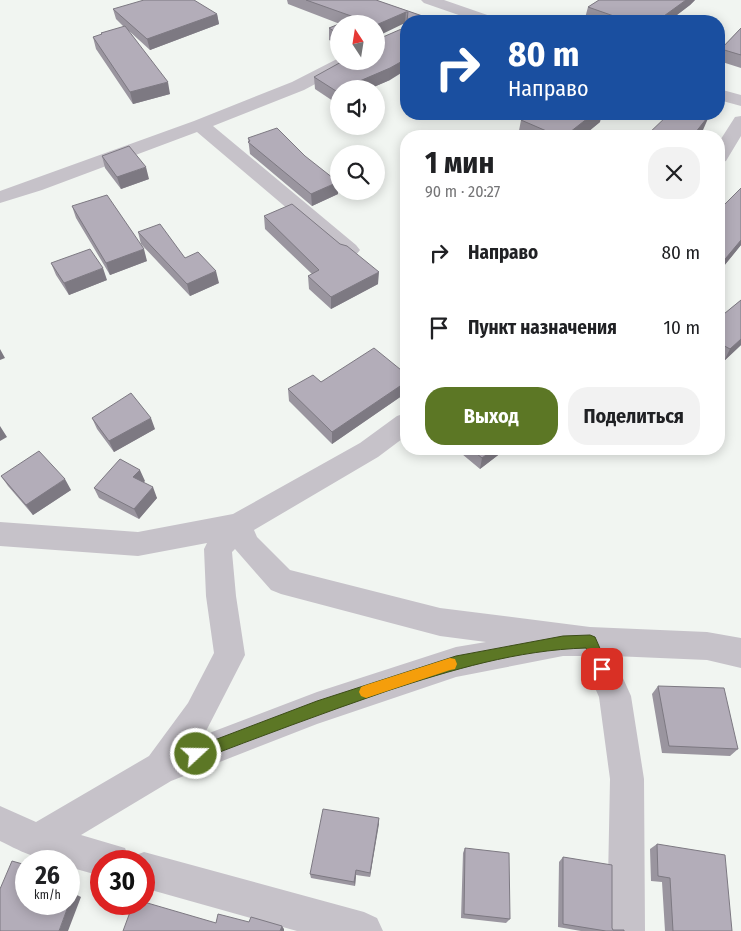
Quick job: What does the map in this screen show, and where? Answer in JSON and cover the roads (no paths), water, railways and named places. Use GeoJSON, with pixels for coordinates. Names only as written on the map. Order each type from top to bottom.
{"type":"FeatureCollection","features":[{"type":"Feature","properties":{"kind":"street"},"geometry":{"type":"LineString","coordinates":[[429,0],[456,4],[478,15]]}},
{"type":"Feature","properties":{"kind":"street"},"geometry":{"type":"LineString","coordinates":[[437,15],[456,4]]}},
{"type":"Feature","properties":{"kind":"street"},"geometry":{"type":"LineString","coordinates":[[0,196],[35,186],[200,125],[298,86],[330,69]]}},
{"type":"Feature","properties":{"kind":"street"},"geometry":{"type":"LineString","coordinates":[[725,96],[741,101]]}},
{"type":"Feature","properties":{"kind":"street"},"geometry":{"type":"LineString","coordinates":[[725,147],[741,121]]}},
{"type":"Feature","properties":{"kind":"street"},"geometry":{"type":"LineString","coordinates":[[200,125],[349,250]]}},
{"type":"Feature","properties":{"kind":"street"},"geometry":{"type":"LineString","coordinates":[[0,534],[138,544],[238,525],[369,450],[400,427]]}},
{"type":"Feature","properties":{"kind":"street"},"geometry":{"type":"LineString","coordinates":[[238,525],[247,545],[281,581],[440,622],[590,641]]}},
{"type":"Feature","properties":{"kind":"street"},"geometry":{"type":"LineString","coordinates":[[161,768],[199,714],[230,655],[221,596],[218,549],[238,525]]}},
{"type":"Feature","properties":{"kind":"street"},"geometry":{"type":"LineString","coordinates":[[590,641],[615,696],[627,779],[626,931]]}},
{"type":"Feature","properties":{"kind":"street"},"geometry":{"type":"LineString","coordinates":[[37,841],[161,768],[317,708],[456,662],[563,642],[590,641],[707,646],[741,653]]}},
{"type":"Feature","properties":{"kind":"street"},"geometry":{"type":"LineString","coordinates":[[0,823],[37,841],[90,855]]}},
{"type":"Feature","properties":{"kind":"street"},"geometry":{"type":"LineString","coordinates":[[155,873],[364,931]]}}]}
